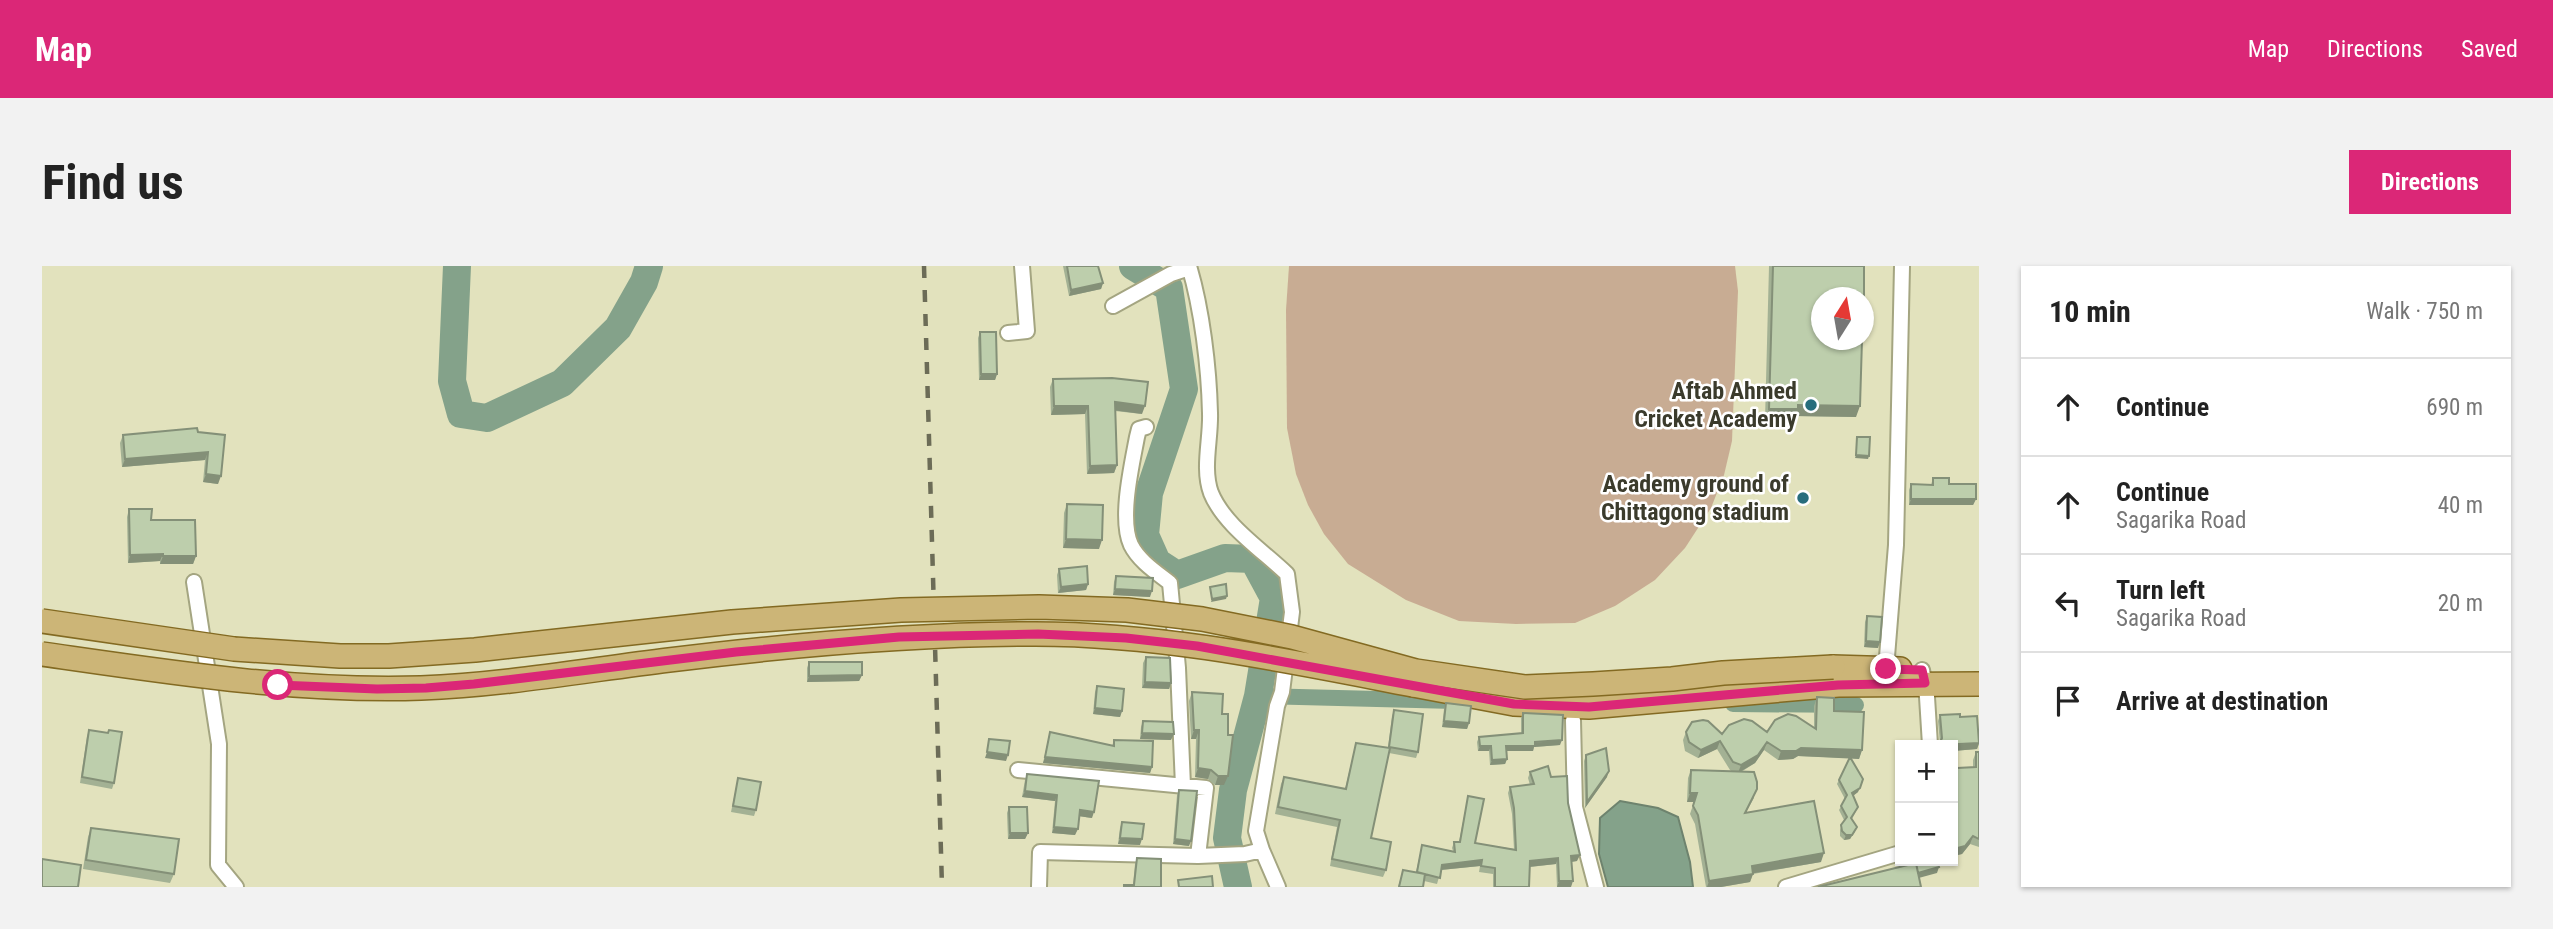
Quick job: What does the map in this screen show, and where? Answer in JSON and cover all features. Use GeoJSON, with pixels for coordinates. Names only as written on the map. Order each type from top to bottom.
{"type":"FeatureCollection","features":[{"type":"Feature","properties":{"kind":"main road"},"geometry":{"type":"LineString","coordinates":[[42,621],[234,649],[365,656],[475,650],[758,620],[901,610],[1039,607],[1127,610],[1202,619],[1292,638],[1416,671],[1525,687],[1646,681],[1723,673],[1923,677],[1979,668]]}},
{"type":"Feature","properties":{"kind":"main road"},"geometry":{"type":"LineString","coordinates":[[42,654],[265,684],[377,689],[474,684],[736,652],[899,637],[1038,634],[1126,638],[1197,646],[1514,704],[1589,707],[1886,669],[1979,684]]}},
{"type":"Feature","properties":{"kind":"street"},"geometry":{"type":"LineString","coordinates":[[1008,333],[1027,331],[1022,266]]}},
{"type":"Feature","properties":{"kind":"street"},"geometry":{"type":"LineString","coordinates":[[1886,669],[1896,545],[1902,266]]}},
{"type":"Feature","properties":{"kind":"street"},"geometry":{"type":"LineString","coordinates":[[1113,306],[1159,280],[1189,267],[1199,308],[1208,378],[1210,430],[1207,461],[1211,492],[1225,518],[1287,574],[1292,612],[1282,692],[1256,831],[1278,887]]}},
{"type":"Feature","properties":{"kind":"street"},"geometry":{"type":"LineString","coordinates":[[1146,427],[1139,429],[1137,437],[1127,527],[1131,544],[1143,561],[1170,583],[1178,668],[1183,786]]}},
{"type":"Feature","properties":{"kind":"street"},"geometry":{"type":"LineString","coordinates":[[194,582],[219,744],[218,865],[236,887]]}},
{"type":"Feature","properties":{"kind":"street"},"geometry":{"type":"LineString","coordinates":[[1923,677],[1929,740]]}},
{"type":"Feature","properties":{"kind":"street"},"geometry":{"type":"LineString","coordinates":[[1573,719],[1576,807],[1596,887]]}},
{"type":"Feature","properties":{"kind":"street"},"geometry":{"type":"LineString","coordinates":[[1018,770],[1206,788],[1206,856]]}},
{"type":"Feature","properties":{"kind":"street"},"geometry":{"type":"LineString","coordinates":[[1039,887],[1040,852],[1206,856],[1245,854],[1262,850]]}},
{"type":"Feature","properties":{"kind":"street"},"geometry":{"type":"LineString","coordinates":[[1786,887],[1895,854]]}},
{"type":"Feature","properties":{"kind":"shaded area"},"geometry":{"type":"Polygon","coordinates":[[[1289,266],[1735,266],[1738,291],[1732,441],[1724,475],[1711,508],[1685,548],[1655,580],[1615,606],[1575,623],[1459,621],[1406,600],[1348,564],[1324,534],[1308,505],[1296,474],[1287,428],[1286,310],[1289,266]]]}},
{"type":"Feature","properties":{"kind":"shaded area"},"geometry":{"type":"Polygon","coordinates":[[[1620,801],[1658,808],[1678,817],[1690,862],[1693,887],[1608,887],[1599,854],[1600,818],[1620,801]]]}},
{"type":"Feature","properties":{"kind":"building"},"geometry":{"type":"Polygon","coordinates":[[[1067,266],[1098,266],[1103,283],[1071,290],[1067,266]]]}},
{"type":"Feature","properties":{"kind":"building"},"geometry":{"type":"Polygon","coordinates":[[[1773,266],[1864,266],[1864,287],[1811,287],[1811,350],[1862,350],[1860,406],[1798,405],[1798,409],[1769,409],[1773,266]]]}},
{"type":"Feature","properties":{"kind":"building"},"geometry":{"type":"Polygon","coordinates":[[[980,332],[996,332],[997,374],[981,374],[980,332]]]}},
{"type":"Feature","properties":{"kind":"building"},"geometry":{"type":"Polygon","coordinates":[[[1112,378],[1148,382],[1145,406],[1115,402],[1117,465],[1090,466],[1088,406],[1054,406],[1053,379],[1112,378]]]}},
{"type":"Feature","properties":{"kind":"building"},"geometry":{"type":"Polygon","coordinates":[[[197,428],[198,432],[225,435],[221,476],[206,474],[208,452],[125,459],[123,435],[197,428]]]}},
{"type":"Feature","properties":{"kind":"building"},"geometry":{"type":"Polygon","coordinates":[[[1857,437],[1870,437],[1869,456],[1856,455],[1857,437]]]}},
{"type":"Feature","properties":{"kind":"building"},"geometry":{"type":"Polygon","coordinates":[[[1933,478],[1949,478],[1949,484],[1976,484],[1976,499],[1911,499],[1911,484],[1933,485],[1933,478]]]}},
{"type":"Feature","properties":{"kind":"building"},"geometry":{"type":"Polygon","coordinates":[[[1067,504],[1103,505],[1102,540],[1066,539],[1067,504]]]}},
{"type":"Feature","properties":{"kind":"building"},"geometry":{"type":"Polygon","coordinates":[[[129,509],[152,509],[151,520],[195,520],[196,556],[130,555],[129,509]]]}},
{"type":"Feature","properties":{"kind":"building"},"geometry":{"type":"Polygon","coordinates":[[[1087,566],[1088,584],[1061,587],[1059,569],[1087,566]]]}},
{"type":"Feature","properties":{"kind":"building"},"geometry":{"type":"Polygon","coordinates":[[[1116,576],[1153,578],[1152,591],[1115,589],[1116,576]]]}},
{"type":"Feature","properties":{"kind":"building"},"geometry":{"type":"Polygon","coordinates":[[[1226,584],[1227,596],[1212,599],[1210,587],[1226,584]]]}},
{"type":"Feature","properties":{"kind":"building"},"geometry":{"type":"Polygon","coordinates":[[[1867,616],[1882,617],[1880,642],[1866,641],[1867,616]]]}},
{"type":"Feature","properties":{"kind":"building"},"geometry":{"type":"Polygon","coordinates":[[[1146,657],[1170,658],[1171,683],[1145,682],[1146,657]]]}},
{"type":"Feature","properties":{"kind":"building"},"geometry":{"type":"Polygon","coordinates":[[[809,662],[862,662],[862,675],[809,676],[809,662]]]}},
{"type":"Feature","properties":{"kind":"building"},"geometry":{"type":"Polygon","coordinates":[[[1097,686],[1124,689],[1122,711],[1095,708],[1097,686]]]}},
{"type":"Feature","properties":{"kind":"building"},"geometry":{"type":"Polygon","coordinates":[[[1192,692],[1223,694],[1222,714],[1228,714],[1228,735],[1233,735],[1228,776],[1218,776],[1211,770],[1198,768],[1199,730],[1194,730],[1192,692]]]}},
{"type":"Feature","properties":{"kind":"building"},"geometry":{"type":"Polygon","coordinates":[[[1817,697],[1834,698],[1834,711],[1864,712],[1862,750],[1801,748],[1796,751],[1781,751],[1767,742],[1758,755],[1741,765],[1733,762],[1720,741],[1701,750],[1689,742],[1686,732],[1692,722],[1703,720],[1708,721],[1722,734],[1729,725],[1744,719],[1752,721],[1767,732],[1775,720],[1788,714],[1816,729],[1817,697]]]}},
{"type":"Feature","properties":{"kind":"building"},"geometry":{"type":"Polygon","coordinates":[[[1446,703],[1471,706],[1469,723],[1444,721],[1446,703]]]}},
{"type":"Feature","properties":{"kind":"building"},"geometry":{"type":"Polygon","coordinates":[[[1394,710],[1423,714],[1418,752],[1389,747],[1394,710]]]}},
{"type":"Feature","properties":{"kind":"building"},"geometry":{"type":"Polygon","coordinates":[[[1523,713],[1563,715],[1562,740],[1535,742],[1535,746],[1506,746],[1507,759],[1492,760],[1491,746],[1480,746],[1479,737],[1523,733],[1523,713]]]}},
{"type":"Feature","properties":{"kind":"building"},"geometry":{"type":"Polygon","coordinates":[[[1940,715],[1977,716],[1979,743],[1958,744],[1958,740],[1941,740],[1940,715]]]}},
{"type":"Feature","properties":{"kind":"building"},"geometry":{"type":"Polygon","coordinates":[[[1143,721],[1173,722],[1174,734],[1142,733],[1143,721]]]}},
{"type":"Feature","properties":{"kind":"building"},"geometry":{"type":"Polygon","coordinates":[[[89,730],[122,732],[114,783],[82,777],[89,730]]]}},
{"type":"Feature","properties":{"kind":"building"},"geometry":{"type":"Polygon","coordinates":[[[1050,732],[1114,746],[1114,740],[1153,741],[1152,767],[1045,757],[1050,732]]]}},
{"type":"Feature","properties":{"kind":"building"},"geometry":{"type":"Polygon","coordinates":[[[989,739],[1010,741],[1008,755],[987,752],[989,739]]]}},
{"type":"Feature","properties":{"kind":"building"},"geometry":{"type":"Polygon","coordinates":[[[1356,743],[1390,748],[1371,838],[1391,842],[1386,870],[1332,859],[1340,820],[1278,807],[1284,777],[1346,789],[1356,743]]]}},
{"type":"Feature","properties":{"kind":"building"},"geometry":{"type":"Polygon","coordinates":[[[1606,748],[1609,771],[1587,802],[1586,755],[1606,748]]]}},
{"type":"Feature","properties":{"kind":"building"},"geometry":{"type":"Polygon","coordinates":[[[1976,752],[1979,752],[1979,839],[1973,836],[1965,846],[1958,848],[1958,768],[1976,767],[1976,752]]]}},
{"type":"Feature","properties":{"kind":"building"},"geometry":{"type":"Polygon","coordinates":[[[1850,757],[1863,779],[1860,788],[1852,793],[1858,807],[1851,818],[1857,827],[1852,835],[1846,835],[1841,825],[1847,817],[1841,806],[1847,795],[1839,780],[1850,757]]]}},
{"type":"Feature","properties":{"kind":"building"},"geometry":{"type":"Polygon","coordinates":[[[1548,766],[1551,777],[1567,776],[1568,803],[1580,855],[1571,856],[1573,881],[1559,881],[1558,858],[1530,861],[1529,887],[1495,887],[1495,868],[1481,866],[1482,860],[1442,865],[1440,878],[1417,872],[1422,845],[1455,852],[1454,842],[1460,842],[1468,796],[1484,799],[1475,843],[1516,850],[1510,787],[1534,784],[1530,772],[1548,766]]]}},
{"type":"Feature","properties":{"kind":"building"},"geometry":{"type":"Polygon","coordinates":[[[1691,770],[1754,772],[1757,789],[1745,813],[1814,801],[1824,853],[1752,866],[1753,874],[1709,881],[1698,815],[1693,806],[1697,793],[1690,793],[1691,770]]]}},
{"type":"Feature","properties":{"kind":"building"},"geometry":{"type":"Polygon","coordinates":[[[1027,774],[1099,781],[1094,812],[1080,810],[1078,829],[1054,827],[1057,795],[1025,791],[1027,774]]]}},
{"type":"Feature","properties":{"kind":"building"},"geometry":{"type":"Polygon","coordinates":[[[738,778],[761,782],[756,810],[733,806],[738,778]]]}},
{"type":"Feature","properties":{"kind":"building"},"geometry":{"type":"Polygon","coordinates":[[[1179,790],[1197,791],[1191,841],[1175,839],[1179,790]]]}},
{"type":"Feature","properties":{"kind":"building"},"geometry":{"type":"Polygon","coordinates":[[[1009,807],[1027,807],[1028,833],[1010,833],[1009,807]]]}},
{"type":"Feature","properties":{"kind":"building"},"geometry":{"type":"Polygon","coordinates":[[[1122,822],[1144,824],[1142,839],[1120,838],[1122,822]]]}},
{"type":"Feature","properties":{"kind":"building"},"geometry":{"type":"Polygon","coordinates":[[[91,828],[179,839],[174,874],[86,860],[91,828]]]}},
{"type":"Feature","properties":{"kind":"building"},"geometry":{"type":"Polygon","coordinates":[[[1137,858],[1161,859],[1161,887],[1124,887],[1134,885],[1137,858]]]}},
{"type":"Feature","properties":{"kind":"building"},"geometry":{"type":"Polygon","coordinates":[[[42,859],[81,865],[78,887],[42,887],[42,859]]]}},
{"type":"Feature","properties":{"kind":"building"},"geometry":{"type":"Polygon","coordinates":[[[1904,866],[1917,866],[1921,887],[1818,887],[1904,866]]]}},
{"type":"Feature","properties":{"kind":"building"},"geometry":{"type":"Polygon","coordinates":[[[1917,866],[1939,867],[1918,873],[1917,866]]]}},
{"type":"Feature","properties":{"kind":"building"},"geometry":{"type":"Polygon","coordinates":[[[1403,870],[1425,874],[1423,887],[1399,887],[1403,870]]]}},
{"type":"Feature","properties":{"kind":"building"},"geometry":{"type":"Polygon","coordinates":[[[1212,876],[1213,887],[1179,887],[1178,880],[1212,876]]]}},
{"type":"Feature","properties":{"kind":"waterway"},"geometry":{"type":"LineString","coordinates":[[457,266],[452,381],[461,414],[487,418],[562,383],[618,328],[644,282],[649,266]]}},
{"type":"Feature","properties":{"kind":"waterway"},"geometry":{"type":"LineString","coordinates":[[1133,266],[1169,288],[1184,389],[1149,493],[1145,535],[1157,562],[1177,575],[1225,558],[1253,559],[1274,598],[1258,696],[1233,790],[1227,838],[1238,887]]}},
{"type":"Feature","properties":{"kind":"waterway"},"geometry":{"type":"LineString","coordinates":[[1258,696],[1455,701]]}},
{"type":"Feature","properties":{"kind":"waterway"},"geometry":{"type":"LineString","coordinates":[[1733,704],[1856,705]]}},
{"type":"Feature","properties":{"kind":"railway"},"geometry":{"type":"LineString","coordinates":[[924,266],[942,887]]}},
{"type":"Feature","properties":{"kind":"place","name":"Aftab Ahmed Cricket Academy"},"geometry":{"type":"Point","coordinates":[1811,405]}},
{"type":"Feature","properties":{"kind":"place","name":"Academy ground of Chittagong stadium"},"geometry":{"type":"Point","coordinates":[1803,498]}},
{"type":"Feature","properties":{"kind":"route"},"geometry":{"type":"LineString","coordinates":[[278,685],[426,688],[736,652],[899,637],[1038,634],[1126,638],[1197,646],[1514,704],[1589,707],[1838,685],[1925,683],[1922,670],[1886,669]]}}]}
